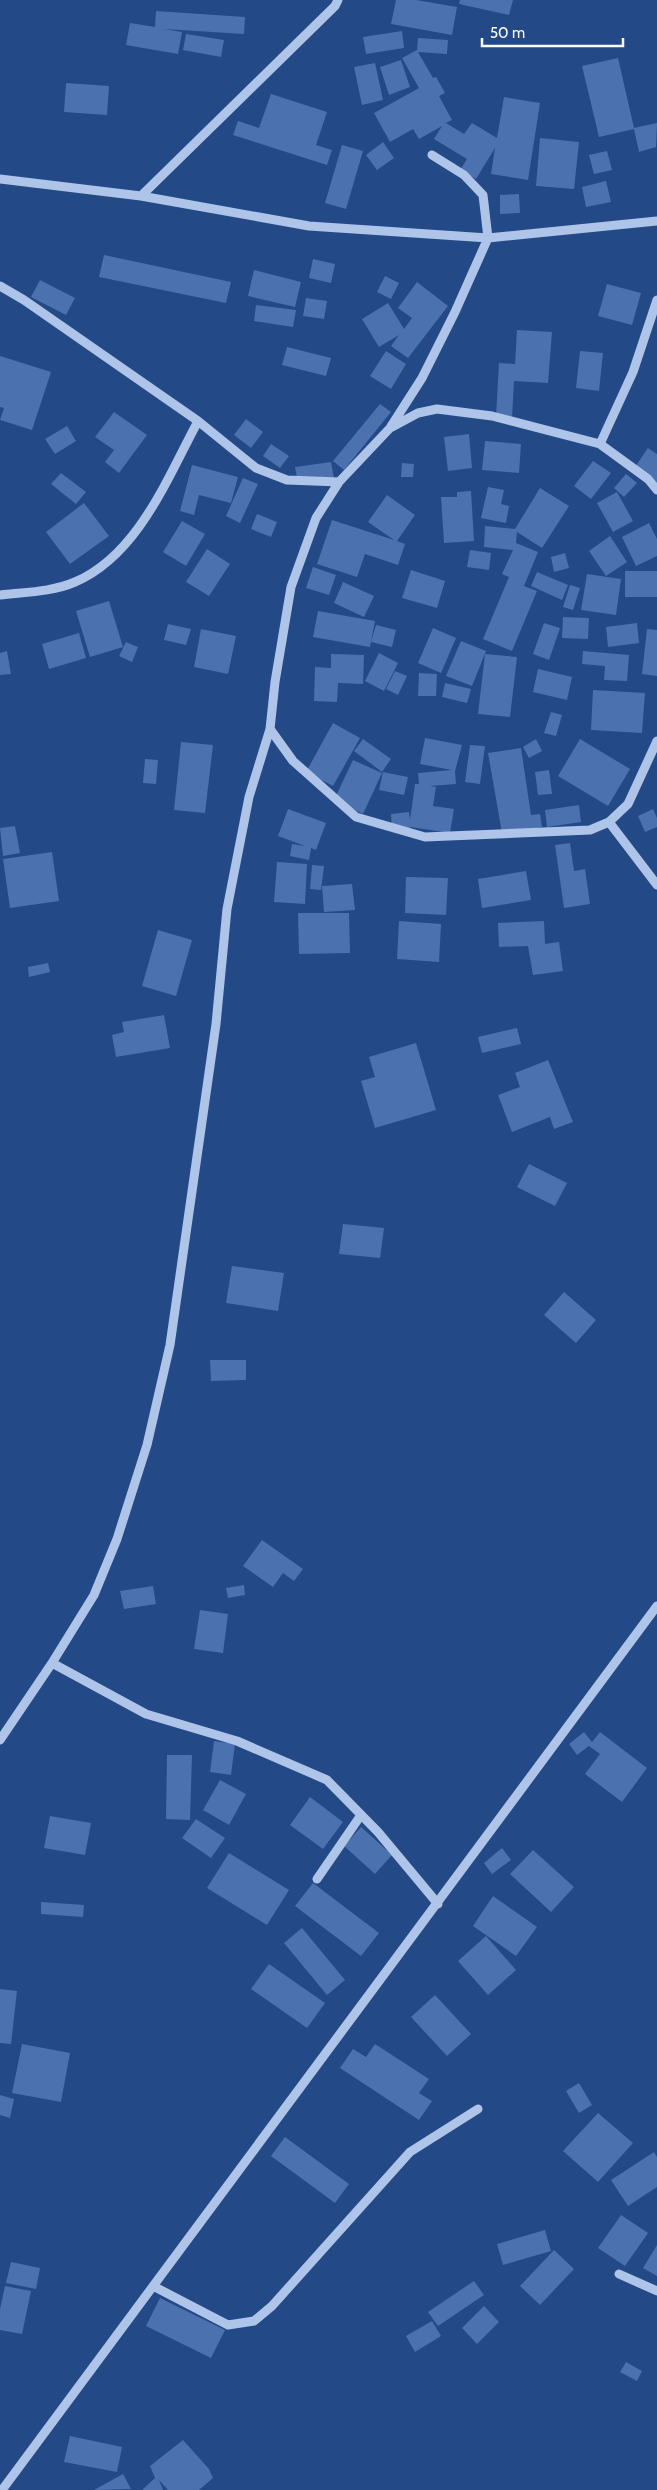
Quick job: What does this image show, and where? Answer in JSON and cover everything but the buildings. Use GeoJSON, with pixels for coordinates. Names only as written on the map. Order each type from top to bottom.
{"type":"FeatureCollection","features":[{"type":"Feature","properties":{"kind":"street"},"geometry":{"type":"LineString","coordinates":[[141,196],[335,6],[338,0]]}},
{"type":"Feature","properties":{"kind":"street"},"geometry":{"type":"LineString","coordinates":[[0,1740],[52,1663],[94,1595],[116,1539],[149,1436],[170,1345],[216,1024],[227,910],[249,797],[270,729],[275,682],[291,588],[316,518],[339,482],[390,428],[422,378],[455,312],[488,238],[483,196],[464,175],[432,155]]}},
{"type":"Feature","properties":{"kind":"street"},"geometry":{"type":"LineString","coordinates":[[0,179],[141,196],[309,226],[488,238],[657,220]]}},
{"type":"Feature","properties":{"kind":"street"},"geometry":{"type":"LineString","coordinates":[[0,286],[32,306],[198,421],[256,468],[287,480],[339,482]]}},
{"type":"Feature","properties":{"kind":"street"},"geometry":{"type":"LineString","coordinates":[[600,444],[632,372],[657,300]]}},
{"type":"Feature","properties":{"kind":"street"},"geometry":{"type":"LineString","coordinates":[[390,428],[418,412],[437,409],[492,416],[600,444],[648,479],[657,490]]}},
{"type":"Feature","properties":{"kind":"street"},"geometry":{"type":"LineString","coordinates":[[0,594],[43,591],[76,582],[111,559],[144,522],[198,421]]}},
{"type":"Feature","properties":{"kind":"street"},"geometry":{"type":"LineString","coordinates":[[270,729],[293,761],[356,817],[425,837],[590,830],[609,822],[628,804],[657,741]]}},
{"type":"Feature","properties":{"kind":"street"},"geometry":{"type":"LineString","coordinates":[[609,822],[657,885]]}},
{"type":"Feature","properties":{"kind":"street"},"geometry":{"type":"LineString","coordinates":[[2,2490],[657,1606]]}},
{"type":"Feature","properties":{"kind":"street"},"geometry":{"type":"LineString","coordinates":[[52,1663],[146,1714],[238,1741],[327,1780],[361,1815],[438,1904]]}},
{"type":"Feature","properties":{"kind":"street"},"geometry":{"type":"LineString","coordinates":[[316,1878],[361,1815]]}},
{"type":"Feature","properties":{"kind":"street"},"geometry":{"type":"LineString","coordinates":[[152,2286],[228,2325],[254,2321],[272,2306],[410,2152],[478,2110]]}},
{"type":"Feature","properties":{"kind":"street"},"geometry":{"type":"LineString","coordinates":[[619,2274],[657,2291]]}}]}
